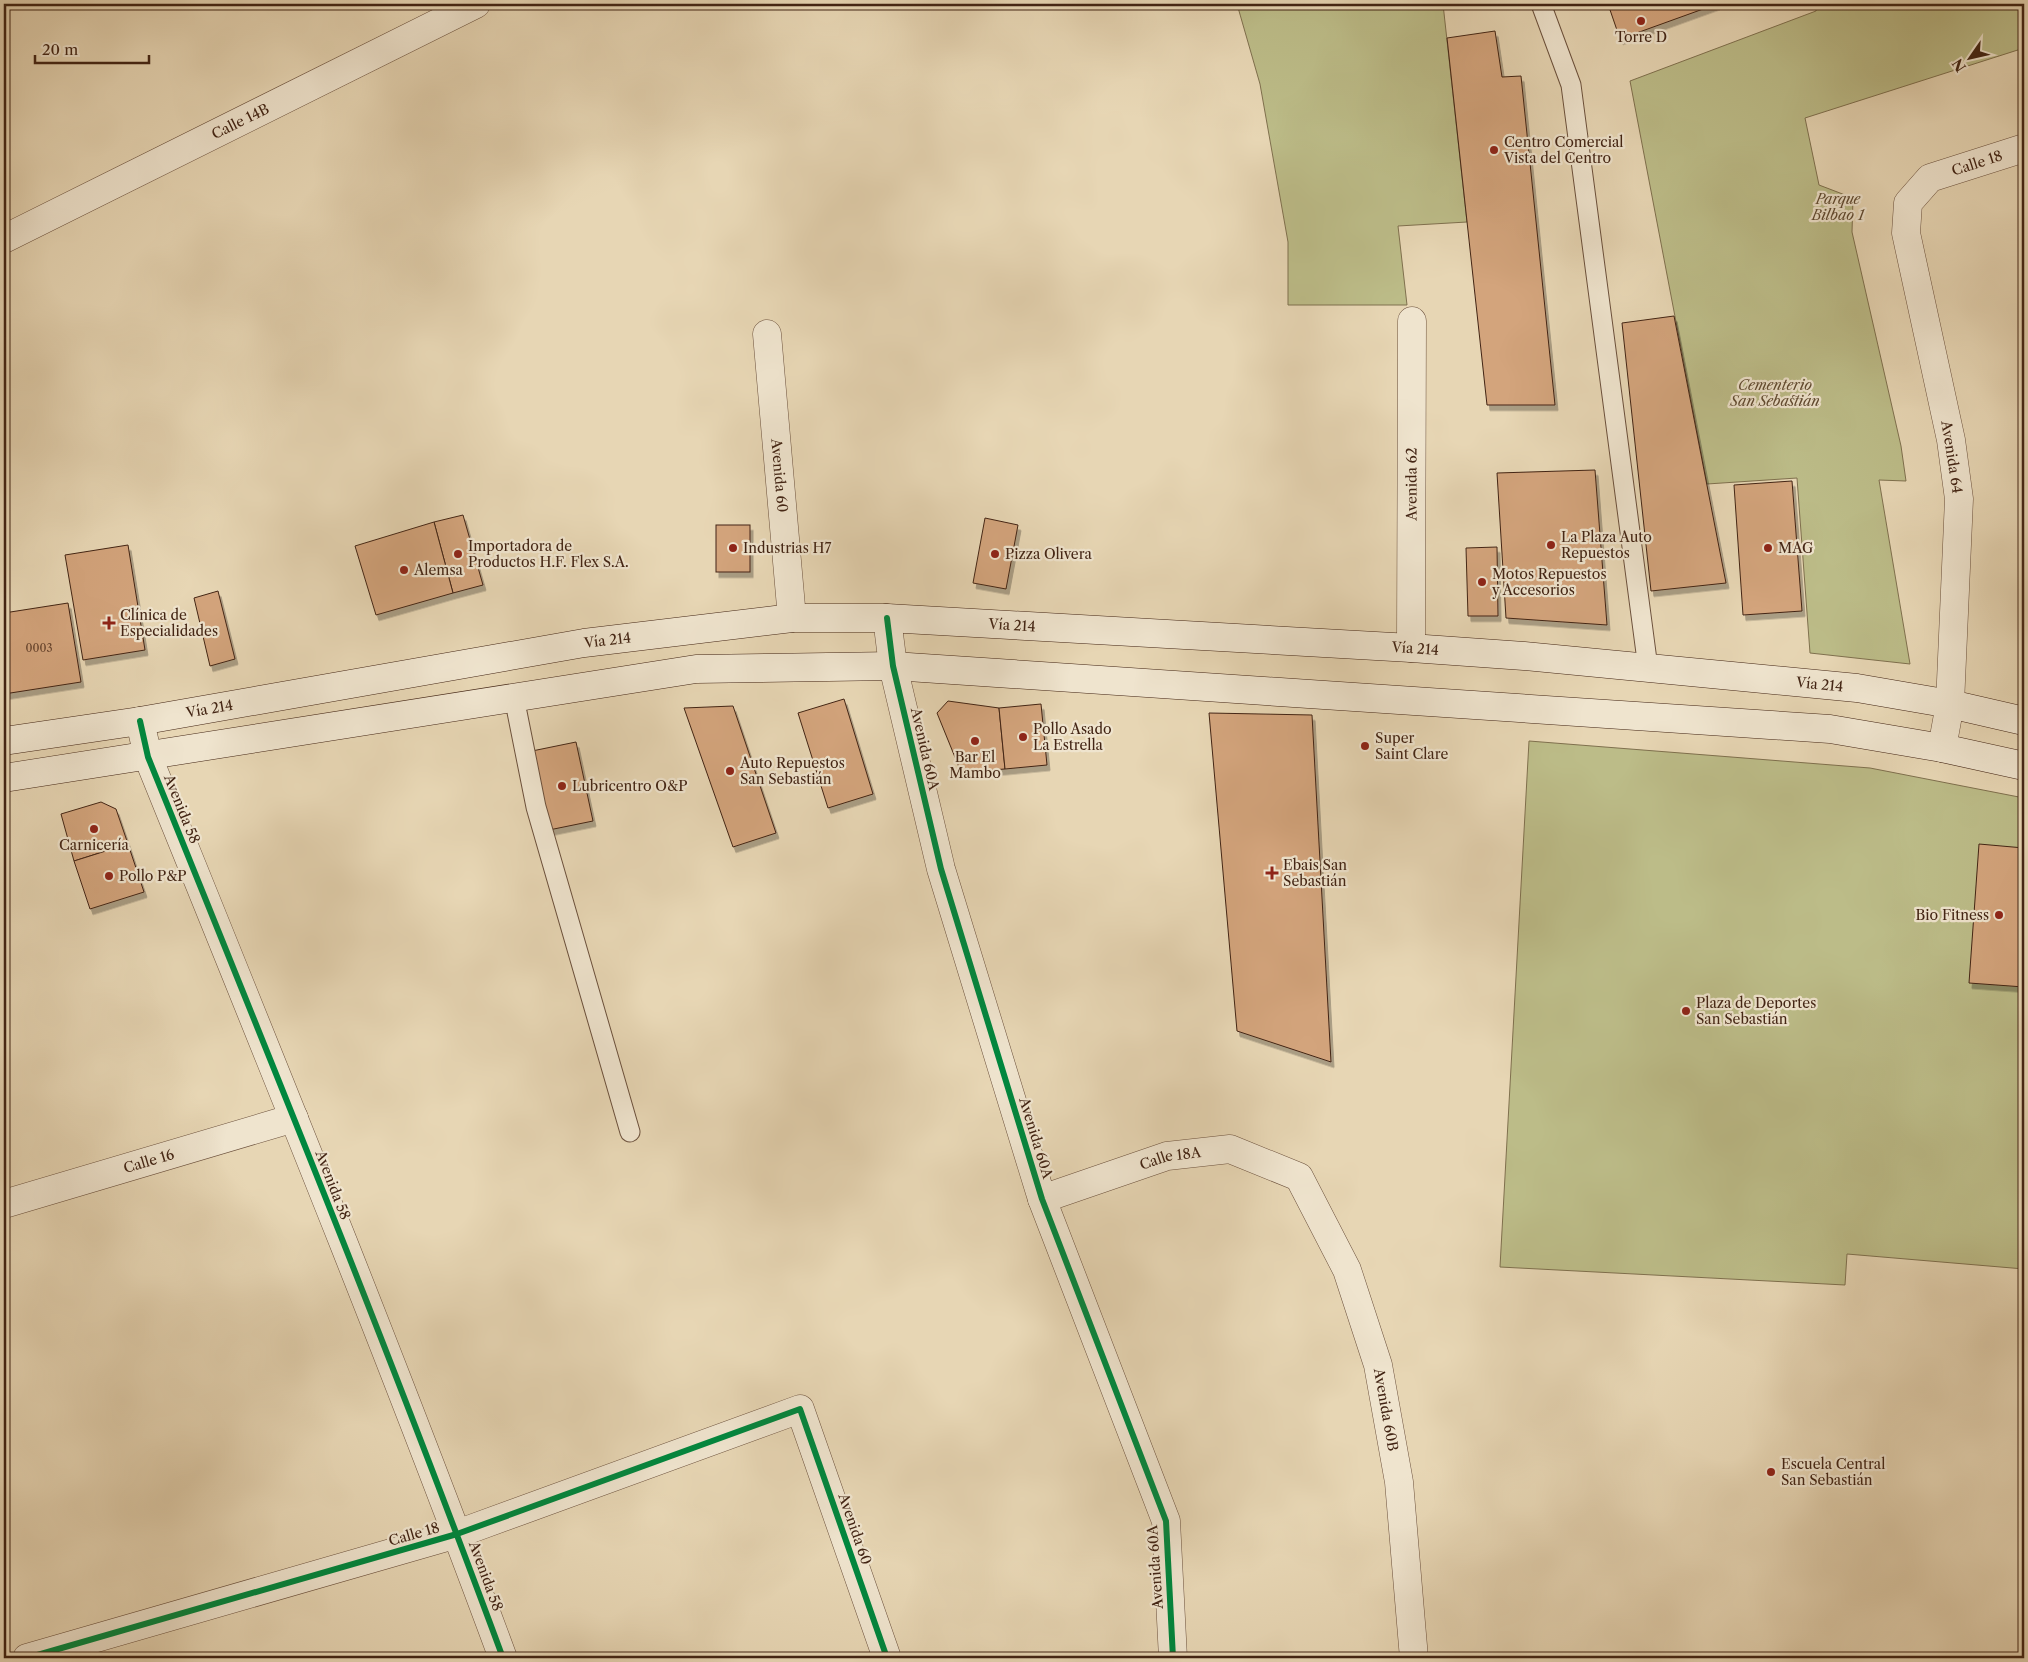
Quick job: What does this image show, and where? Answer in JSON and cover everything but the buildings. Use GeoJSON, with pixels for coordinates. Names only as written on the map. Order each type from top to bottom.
{"type":"FeatureCollection","features":[{"type":"Feature","properties":{"kind":"street","name":"Calle 14B"},"geometry":{"type":"LineString","coordinates":[[4,239],[476,4]]}},
{"type":"Feature","properties":{"kind":"street","name":"Calle 18"},"geometry":{"type":"LineString","coordinates":[[1930,178],[2024,148]]}},
{"type":"Feature","properties":{"kind":"street","name":"Avenida 64"},"geometry":{"type":"LineString","coordinates":[[1930,178],[1908,203],[1906,234],[1951,440],[1959,499],[1950,704],[1942,748]]}},
{"type":"Feature","properties":{"kind":"street","name":"Avenida 62"},"geometry":{"type":"LineString","coordinates":[[1411,648],[1412,321]]}},
{"type":"Feature","properties":{"kind":"street","name":"Avenida 60"},"geometry":{"type":"LineString","coordinates":[[767,334],[792,618]]}},
{"type":"Feature","properties":{"kind":"street","name":"Vía 214"},"geometry":{"type":"LineString","coordinates":[[4,741],[140,721],[584,643],[792,618],[887,618],[1411,648],[1857,688],[1950,704],[2024,721]]}},
{"type":"Feature","properties":{"kind":"street","name":"Avenida 60A"},"geometry":{"type":"LineString","coordinates":[[887,618],[893,666],[941,869],[1042,1199],[1166,1522],[1173,1658]]}},
{"type":"Feature","properties":{"kind":"street"},"geometry":{"type":"LineString","coordinates":[[4,778],[148,757],[696,669],[893,666],[1830,729],[1942,748],[2024,766]]}},
{"type":"Feature","properties":{"kind":"street","name":"Avenida 58"},"geometry":{"type":"LineString","coordinates":[[140,721],[148,757],[294,1118],[457,1534],[502,1658]]}},
{"type":"Feature","properties":{"kind":"street","name":"Calle 16"},"geometry":{"type":"LineString","coordinates":[[4,1204],[294,1118]]}},
{"type":"Feature","properties":{"kind":"street","name":"Calle 18A"},"geometry":{"type":"LineString","coordinates":[[1042,1199],[1167,1156],[1230,1149],[1299,1177]]}},
{"type":"Feature","properties":{"kind":"street","name":"Avenida 60B"},"geometry":{"type":"LineString","coordinates":[[1299,1177],[1347,1270],[1378,1365],[1399,1482],[1414,1658]]}},
{"type":"Feature","properties":{"kind":"street","name":"Calle 18"},"geometry":{"type":"LineString","coordinates":[[27,1658],[457,1534],[800,1409]]}},
{"type":"Feature","properties":{"kind":"street","name":"Avenida 60"},"geometry":{"type":"LineString","coordinates":[[800,1409],[887,1658]]}},
{"type":"Feature","properties":{"kind":"lane"},"geometry":{"type":"LineString","coordinates":[[1541,4],[1571,85],[1648,668]]}},
{"type":"Feature","properties":{"kind":"lane"},"geometry":{"type":"LineString","coordinates":[[514,697],[536,808],[630,1132]]}},
{"type":"Feature","properties":{"kind":"green space"},"geometry":{"type":"Polygon","coordinates":[[[1237,4],[1443,4],[1467,222],[1398,226],[1407,305],[1288,305],[1288,242],[1260,84],[1237,4]]]}},
{"type":"Feature","properties":{"kind":"green space","name":"Cementerio San Sebastián"},"geometry":{"type":"Polygon","coordinates":[[[1817,4],[2024,4],[2024,48],[1805,118],[1819,185],[1853,198],[1852,232],[1901,446],[1906,481],[1879,480],[1910,664],[1810,653],[1797,478],[1707,484],[1630,81],[1816,11],[1817,4]]]}},
{"type":"Feature","properties":{"kind":"green space","name":"Plaza de Deportes San Sebastián"},"geometry":{"type":"Polygon","coordinates":[[[1529,741],[1870,768],[2024,798],[2024,1269],[1847,1254],[1845,1285],[1500,1267],[1529,741]]]}},
{"type":"Feature","properties":{"kind":"cycle path"},"geometry":{"type":"LineString","coordinates":[[887,618],[893,666],[941,869],[1042,1199],[1166,1521],[1173,1658]]}},
{"type":"Feature","properties":{"kind":"cycle path"},"geometry":{"type":"LineString","coordinates":[[140,721],[148,757],[373,1319],[503,1658]]}},
{"type":"Feature","properties":{"kind":"cycle path"},"geometry":{"type":"LineString","coordinates":[[27,1658],[457,1534],[800,1409],[887,1658]]}},
{"type":"Feature","properties":{"kind":"place","name":"Torre D"},"geometry":{"type":"Point","coordinates":[1641,21]}},
{"type":"Feature","properties":{"kind":"place","name":"Centro Comercial Vista del Centro"},"geometry":{"type":"Point","coordinates":[1494,150]}},
{"type":"Feature","properties":{"kind":"place","name":"La Plaza Auto Repuestos"},"geometry":{"type":"Point","coordinates":[1551,545]}},
{"type":"Feature","properties":{"kind":"place","name":"Industrias H7"},"geometry":{"type":"Point","coordinates":[733,548]}},
{"type":"Feature","properties":{"kind":"place","name":"MAG"},"geometry":{"type":"Point","coordinates":[1768,548]}},
{"type":"Feature","properties":{"kind":"place","name":"Importadora de Productos H.F. Flex S.A."},"geometry":{"type":"Point","coordinates":[458,554]}},
{"type":"Feature","properties":{"kind":"place","name":"Pizza Olivera"},"geometry":{"type":"Point","coordinates":[995,554]}},
{"type":"Feature","properties":{"kind":"place","name":"Alemsa"},"geometry":{"type":"Point","coordinates":[404,570]}},
{"type":"Feature","properties":{"kind":"place","name":"Motos Repuestos y Accesorios"},"geometry":{"type":"Point","coordinates":[1482,582]}},
{"type":"Feature","properties":{"kind":"place","name":"Clínica de Especialidades"},"geometry":{"type":"Point","coordinates":[109,623]}},
{"type":"Feature","properties":{"kind":"place","name":"Pollo Asado La Estrella"},"geometry":{"type":"Point","coordinates":[1023,737]}},
{"type":"Feature","properties":{"kind":"place","name":"Bar El Mambo"},"geometry":{"type":"Point","coordinates":[975,741]}},
{"type":"Feature","properties":{"kind":"place","name":"Super Saint Clare"},"geometry":{"type":"Point","coordinates":[1365,746]}},
{"type":"Feature","properties":{"kind":"place","name":"Auto Repuestos San Sebastián"},"geometry":{"type":"Point","coordinates":[730,771]}},
{"type":"Feature","properties":{"kind":"place","name":"Lubricentro O&P"},"geometry":{"type":"Point","coordinates":[562,786]}},
{"type":"Feature","properties":{"kind":"place","name":"Carnicería"},"geometry":{"type":"Point","coordinates":[94,829]}},
{"type":"Feature","properties":{"kind":"place","name":"Ebais San Sebastián"},"geometry":{"type":"Point","coordinates":[1272,873]}},
{"type":"Feature","properties":{"kind":"place","name":"Pollo P&P"},"geometry":{"type":"Point","coordinates":[109,876]}},
{"type":"Feature","properties":{"kind":"place","name":"Bio Fitness"},"geometry":{"type":"Point","coordinates":[1999,915]}},
{"type":"Feature","properties":{"kind":"place","name":"Plaza de Deportes San Sebastián"},"geometry":{"type":"Point","coordinates":[1686,1011]}},
{"type":"Feature","properties":{"kind":"place","name":"Escuela Central San Sebastián"},"geometry":{"type":"Point","coordinates":[1771,1472]}},
{"type":"Feature","properties":{"kind":"park label","name":"Parque Bilbao 1"},"geometry":{"type":"Point","coordinates":[1838,207]}}]}
